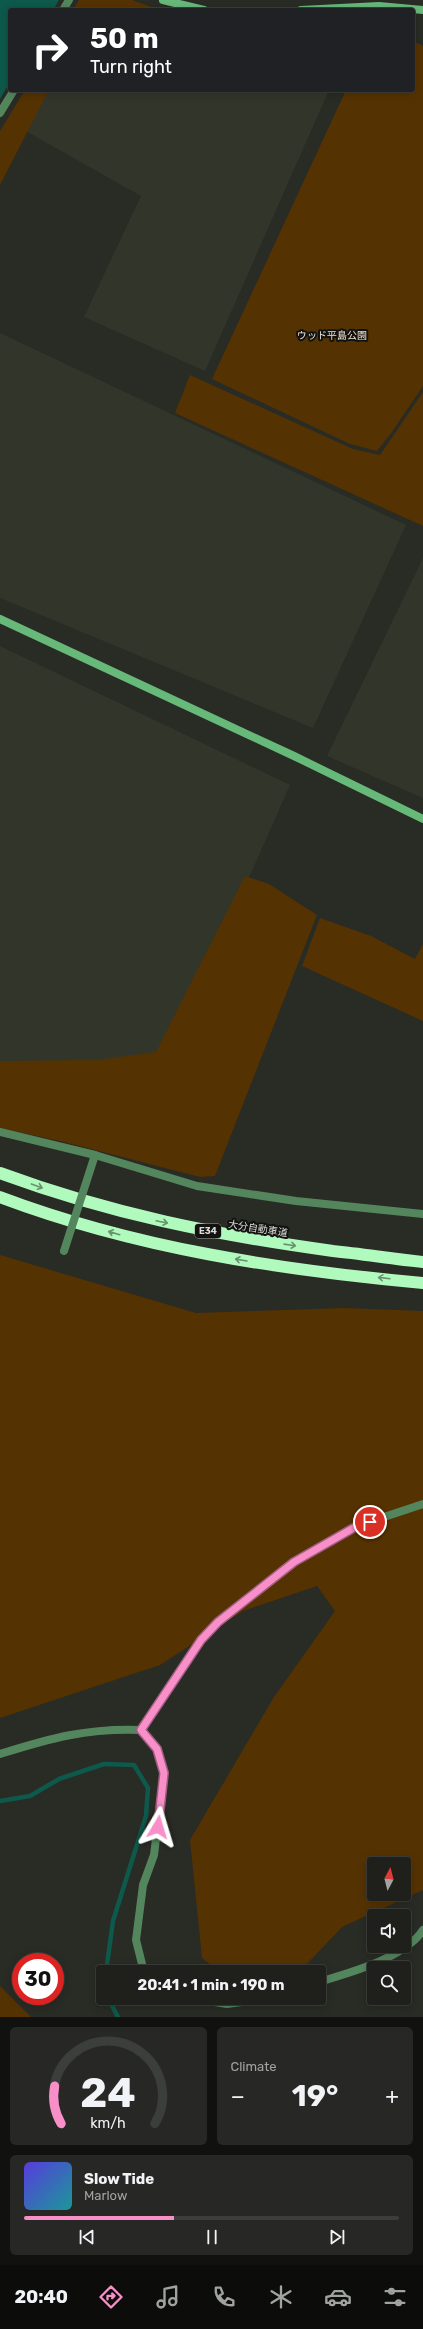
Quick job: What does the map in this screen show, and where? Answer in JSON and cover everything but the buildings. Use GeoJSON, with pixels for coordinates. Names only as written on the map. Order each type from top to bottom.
{"type":"FeatureCollection","features":[{"type":"Feature","properties":{"kind":"highway","name":"大分自動車道"},"geometry":{"type":"LineString","coordinates":[[0,1173],[41,1188],[137,1217],[248,1239],[423,1262]]}},
{"type":"Feature","properties":{"kind":"highway","name":"E34"},"geometry":{"type":"LineString","coordinates":[[0,1197],[33,1209],[128,1237],[244,1261],[423,1283]]}},
{"type":"Feature","properties":{"kind":"street"},"geometry":{"type":"LineString","coordinates":[[163,0],[196,8]]}},
{"type":"Feature","properties":{"kind":"street"},"geometry":{"type":"LineString","coordinates":[[340,8],[379,6],[401,8]]}},
{"type":"Feature","properties":{"kind":"street"},"geometry":{"type":"LineString","coordinates":[[0,113],[13,92]]}},
{"type":"Feature","properties":{"kind":"street"},"geometry":{"type":"LineString","coordinates":[[0,619],[294,756],[423,819]]}},
{"type":"Feature","properties":{"kind":"street"},"geometry":{"type":"LineString","coordinates":[[0,1132],[94,1155],[197,1186],[296,1201],[423,1214]]}},
{"type":"Feature","properties":{"kind":"street"},"geometry":{"type":"LineString","coordinates":[[64,1251],[94,1155]]}},
{"type":"Feature","properties":{"kind":"street"},"geometry":{"type":"LineString","coordinates":[[141,1730],[201,1640],[218,1622],[294,1562],[357,1526],[423,1504]]}},
{"type":"Feature","properties":{"kind":"street"},"geometry":{"type":"LineString","coordinates":[[0,1754],[39,1742],[83,1732],[108,1729],[141,1730],[157,1749],[164,1773],[154,1855],[143,1885],[136,1940],[142,1965]]}},
{"type":"Feature","properties":{"kind":"street"},"geometry":{"type":"LineString","coordinates":[[326,1980],[368,1967],[397,1952],[419,1936],[423,1930]]}},
{"type":"Feature","properties":{"kind":"shaded area"},"geometry":{"type":"Polygon","coordinates":[[[0,0],[59,0],[54,8],[8,8],[8,85],[0,99],[0,0]]]}},
{"type":"Feature","properties":{"kind":"shaded area"},"geometry":{"type":"Polygon","coordinates":[[[46,92],[328,92],[205,371],[84,317],[141,196],[24,130],[46,92]]]}},
{"type":"Feature","properties":{"kind":"shaded area"},"geometry":{"type":"Polygon","coordinates":[[[0,333],[406,525],[313,728],[0,598],[0,333]]]}},
{"type":"Feature","properties":{"kind":"shaded area"},"geometry":{"type":"Polygon","coordinates":[[[423,558],[423,798],[327,756],[423,558]]]}},
{"type":"Feature","properties":{"kind":"shaded area"},"geometry":{"type":"Polygon","coordinates":[[[0,646],[290,785],[159,1081],[0,1089],[0,646]]]}},
{"type":"Feature","properties":{"kind":"green space"},"geometry":{"type":"Polygon","coordinates":[[[79,0],[132,0],[154,8],[74,8],[79,0]]]}},
{"type":"Feature","properties":{"kind":"green space","name":"ウッド平島公園"},"geometry":{"type":"Polygon","coordinates":[[[415,42],[423,46],[423,386],[392,432],[377,451],[350,444],[212,379],[345,92],[415,92],[415,42]]]}},
{"type":"Feature","properties":{"kind":"green space"},"geometry":{"type":"Polygon","coordinates":[[[24,92],[48,92],[0,185],[0,131],[24,92]]]}},
{"type":"Feature","properties":{"kind":"green space"},"geometry":{"type":"Polygon","coordinates":[[[190,375],[353,449],[380,455],[423,392],[423,526],[175,413],[190,375]]]}},
{"type":"Feature","properties":{"kind":"green space"},"geometry":{"type":"Polygon","coordinates":[[[245,876],[269,884],[317,915],[215,1176],[200,1177],[60,1141],[0,1128],[0,1061],[97,1060],[156,1052],[245,876]]]}},
{"type":"Feature","properties":{"kind":"green space"},"geometry":{"type":"Polygon","coordinates":[[[320,918],[371,936],[415,959],[423,944],[423,1021],[302,966],[320,918]]]}},
{"type":"Feature","properties":{"kind":"green space"},"geometry":{"type":"Polygon","coordinates":[[[0,1255],[196,1313],[344,1308],[423,1311],[423,1890],[411,1895],[411,1857],[367,1857],[367,1901],[399,1901],[381,1909],[367,1909],[367,1916],[342,1927],[306,1965],[211,1965],[202,1958],[190,1840],[274,1697],[335,1611],[317,1586],[243,1611],[160,1665],[0,1718],[0,1255]]]}},
{"type":"Feature","properties":{"kind":"green space"},"geometry":{"type":"Polygon","coordinates":[[[0,1986],[12,1998],[12,2005],[19,2005],[31,2017],[0,2017],[0,1986]]]}},
{"type":"Feature","properties":{"kind":"waterway"},"geometry":{"type":"LineString","coordinates":[[0,1801],[30,1796],[59,1779],[104,1764],[134,1765],[148,1788],[146,1816],[113,1921],[107,1965]]}},
{"type":"Feature","properties":{"kind":"waterway"},"geometry":{"type":"LineString","coordinates":[[112,2005],[118,2017]]}},
{"type":"Feature","properties":{"kind":"route"},"geometry":{"type":"LineString","coordinates":[[158,1827],[164,1773],[157,1749],[141,1730],[184,1669],[201,1640],[218,1622],[294,1562],[357,1526],[370,1522]]}}]}
